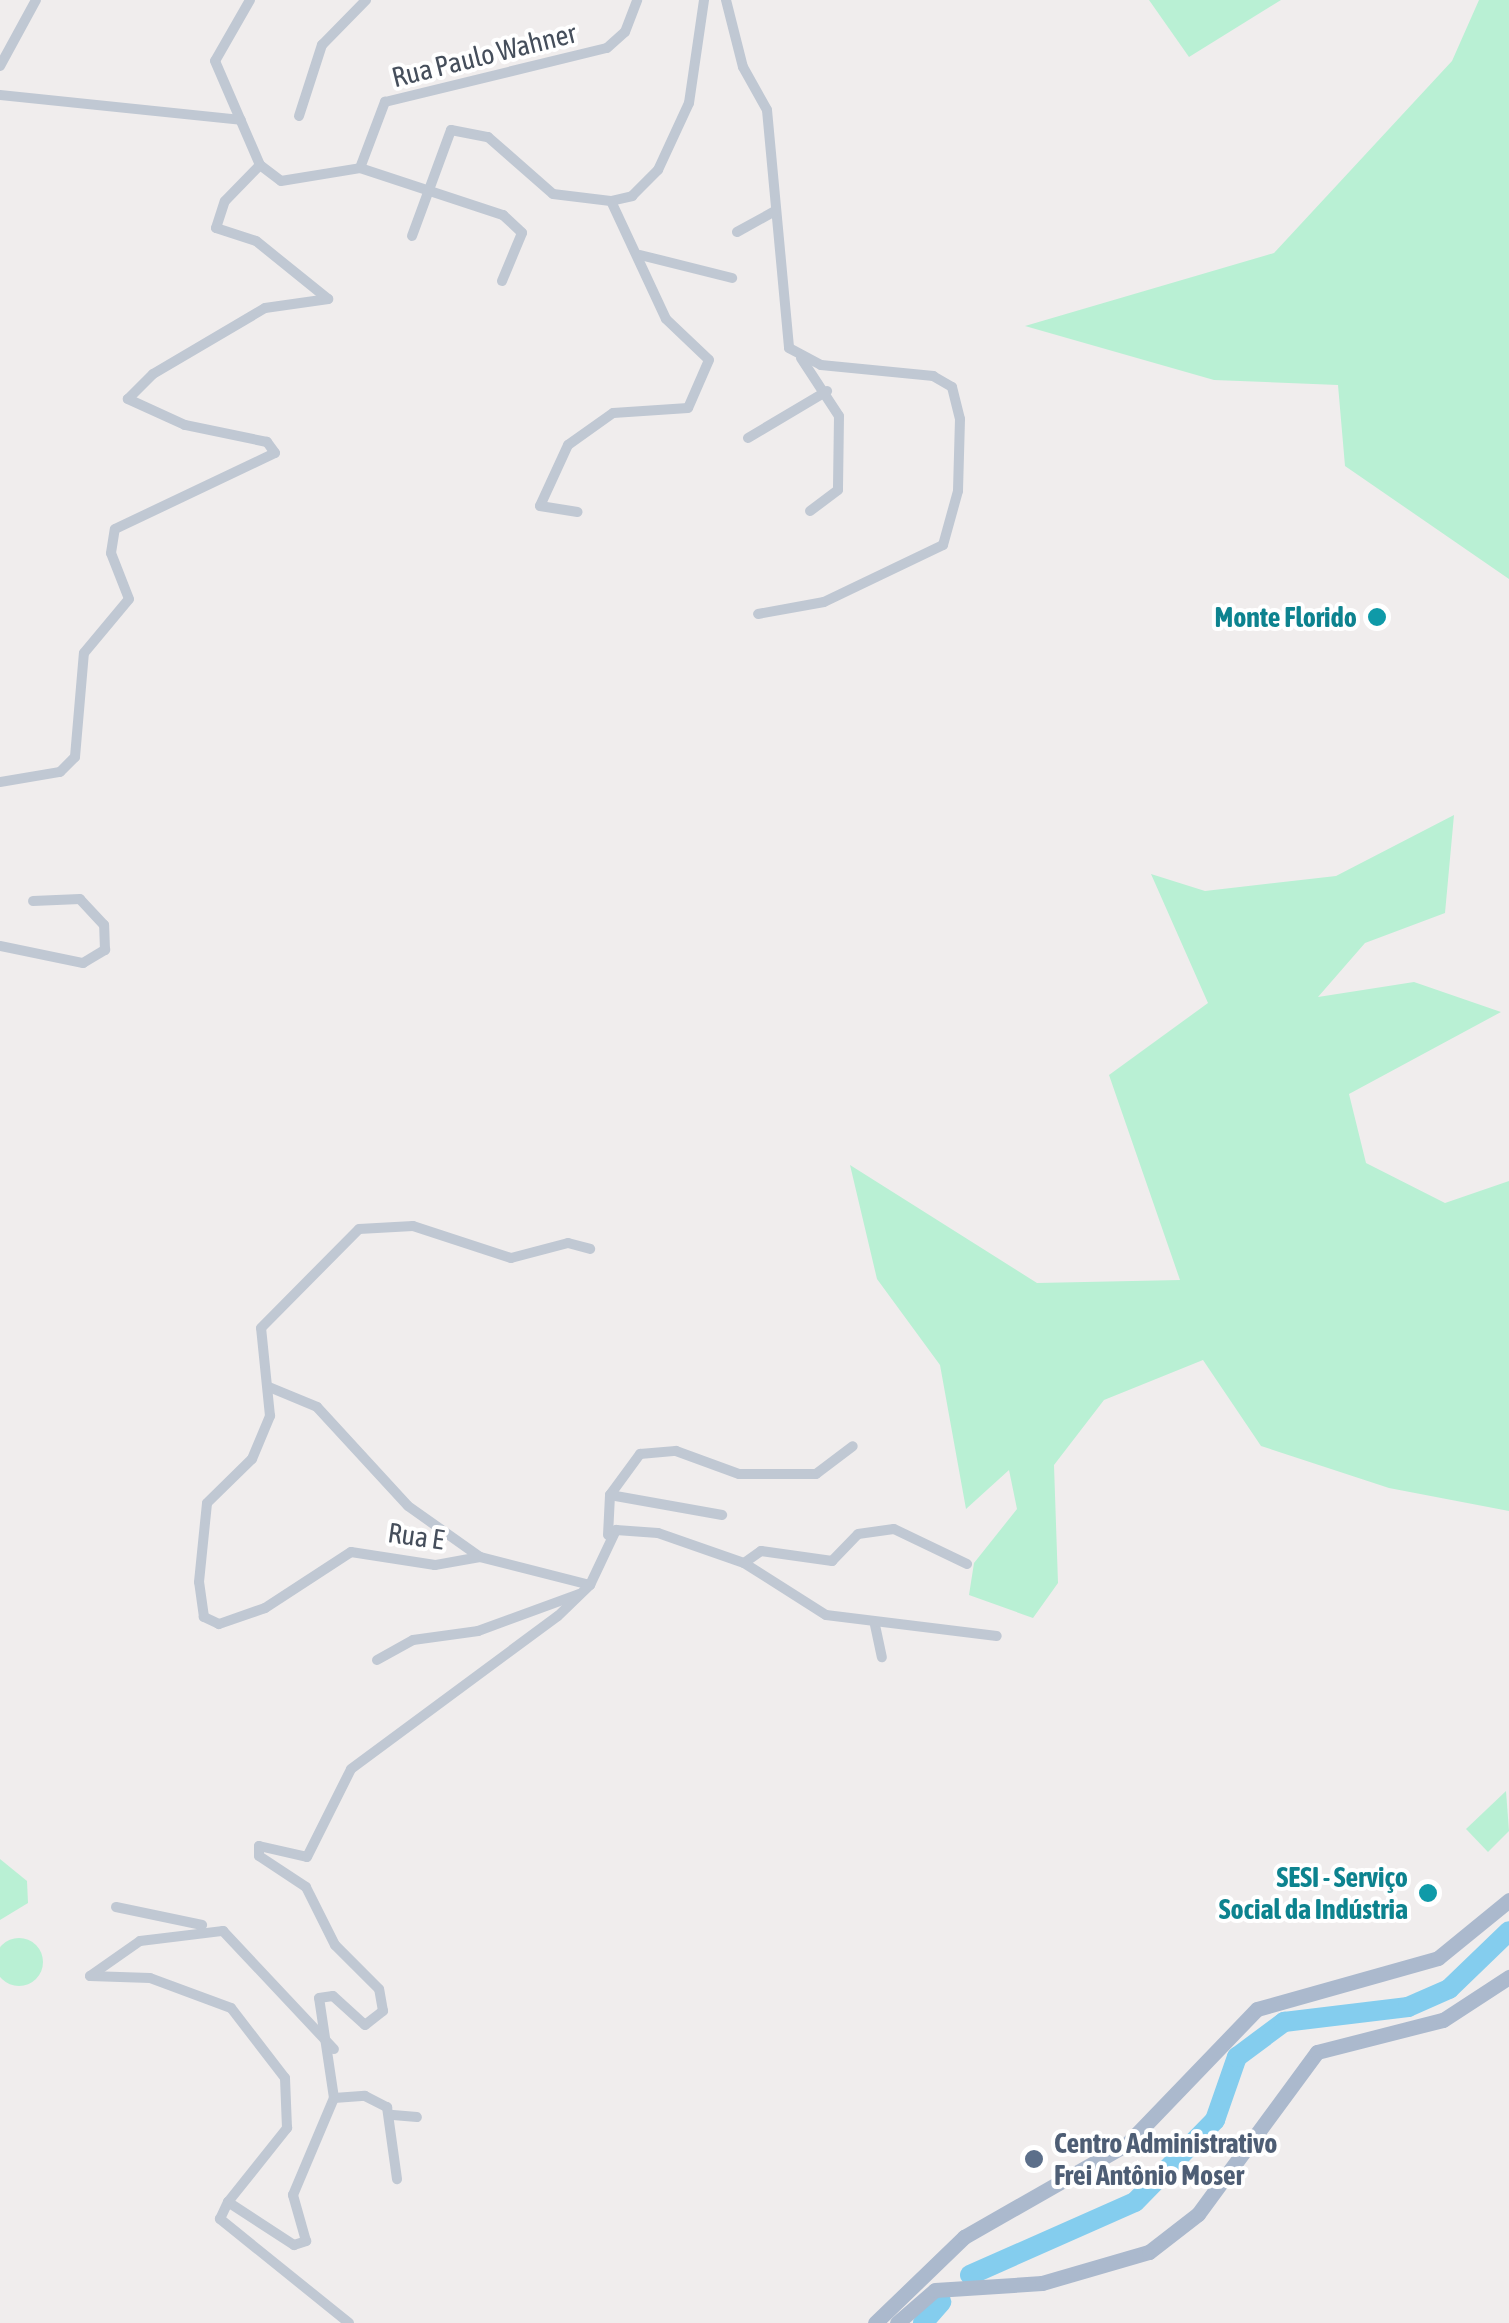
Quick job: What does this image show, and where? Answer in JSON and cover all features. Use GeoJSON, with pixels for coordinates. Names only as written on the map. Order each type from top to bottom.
{"type":"FeatureCollection","features":[{"type":"Feature","properties":{"kind":"main road"},"geometry":{"type":"LineString","coordinates":[[874,2323],[964,2238],[1105,2162],[1257,2008],[1438,1958],[1509,1900]]}},
{"type":"Feature","properties":{"kind":"main road"},"geometry":{"type":"LineString","coordinates":[[896,2323],[935,2290],[981,2289],[1083,2274],[1150,2252],[1198,2214],[1318,2052],[1443,2020],[1509,1977]]}},
{"type":"Feature","properties":{"kind":"street"},"geometry":{"type":"LineString","coordinates":[[0,66],[36,0]]}},
{"type":"Feature","properties":{"kind":"street"},"geometry":{"type":"LineString","coordinates":[[250,0],[214,56],[260,165],[290,181],[360,168],[430,186],[521,227],[502,281]]}},
{"type":"Feature","properties":{"kind":"street"},"geometry":{"type":"LineString","coordinates":[[299,116],[322,45],[366,0]]}},
{"type":"Feature","properties":{"kind":"street","name":"Rua Paulo Wahner"},"geometry":{"type":"LineString","coordinates":[[360,168],[384,102],[607,48],[625,32],[637,0]]}},
{"type":"Feature","properties":{"kind":"street"},"geometry":{"type":"LineString","coordinates":[[412,236],[458,126],[488,136],[554,194],[611,201],[638,192],[658,170],[689,104],[704,0]]}},
{"type":"Feature","properties":{"kind":"street"},"geometry":{"type":"LineString","coordinates":[[726,0],[746,74],[768,110],[785,339],[838,406],[838,490],[810,511]]}},
{"type":"Feature","properties":{"kind":"street"},"geometry":{"type":"LineString","coordinates":[[0,95],[241,120]]}},
{"type":"Feature","properties":{"kind":"street"},"geometry":{"type":"LineString","coordinates":[[0,782],[60,772],[76,757],[84,652],[129,598],[110,553],[115,529],[275,452],[128,399],[162,368],[266,308],[328,299],[264,246],[216,228],[224,201],[260,165]]}},
{"type":"Feature","properties":{"kind":"street"},"geometry":{"type":"LineString","coordinates":[[578,512],[540,506],[568,445],[613,414],[680,412],[709,369],[666,320],[640,256],[611,201]]}},
{"type":"Feature","properties":{"kind":"street"},"geometry":{"type":"LineString","coordinates":[[737,232],[776,211]]}},
{"type":"Feature","properties":{"kind":"street"},"geometry":{"type":"LineString","coordinates":[[640,256],[732,278]]}},
{"type":"Feature","properties":{"kind":"street"},"geometry":{"type":"LineString","coordinates":[[758,614],[824,602],[938,549],[952,533],[960,438],[952,387],[912,370],[801,358]]}},
{"type":"Feature","properties":{"kind":"street"},"geometry":{"type":"LineString","coordinates":[[748,438],[827,391]]}},
{"type":"Feature","properties":{"kind":"street"},"geometry":{"type":"LineString","coordinates":[[0,946],[83,963],[104,950],[104,924],[80,898],[34,901]]}},
{"type":"Feature","properties":{"kind":"street"},"geometry":{"type":"LineString","coordinates":[[480,1557],[408,1506],[317,1408],[269,1387],[261,1328],[359,1229],[413,1226],[511,1258],[568,1243],[590,1249]]}},
{"type":"Feature","properties":{"kind":"street","name":"Rua E"},"geometry":{"type":"LineString","coordinates":[[269,1387],[262,1443],[207,1503],[199,1582],[208,1620],[250,1615],[340,1554],[436,1565],[480,1557],[587,1588]]}},
{"type":"Feature","properties":{"kind":"street"},"geometry":{"type":"LineString","coordinates":[[228,2202],[301,2245],[307,2237],[293,2203],[334,2098],[334,2049],[320,1994],[372,2026],[383,2016],[381,1993],[335,1945],[306,1887],[259,1856],[259,1846],[306,1857],[351,1768],[587,1588],[608,1535],[610,1496],[640,1454],[676,1451],[739,1474],[816,1474],[853,1446]]}},
{"type":"Feature","properties":{"kind":"street"},"geometry":{"type":"LineString","coordinates":[[610,1496],[722,1515]]}},
{"type":"Feature","properties":{"kind":"street"},"geometry":{"type":"LineString","coordinates":[[744,1564],[761,1551],[832,1561],[858,1534],[894,1529],[967,1564]]}},
{"type":"Feature","properties":{"kind":"street"},"geometry":{"type":"LineString","coordinates":[[608,1535],[647,1530],[744,1564],[816,1611],[875,1625],[997,1636]]}},
{"type":"Feature","properties":{"kind":"street"},"geometry":{"type":"LineString","coordinates":[[377,1660],[413,1640],[478,1631],[587,1588]]}},
{"type":"Feature","properties":{"kind":"street"},"geometry":{"type":"LineString","coordinates":[[875,1625],[882,1657]]}},
{"type":"Feature","properties":{"kind":"street"},"geometry":{"type":"LineString","coordinates":[[116,1907],[207,1928],[242,1943],[270,1990],[334,2049]]}},
{"type":"Feature","properties":{"kind":"street"},"geometry":{"type":"LineString","coordinates":[[207,1928],[140,1940],[89,1978],[137,1976],[231,2008],[285,2078],[287,2128],[228,2202],[223,2224],[348,2323]]}},
{"type":"Feature","properties":{"kind":"street"},"geometry":{"type":"LineString","coordinates":[[334,2098],[373,2097],[393,2115],[417,2117]]}},
{"type":"Feature","properties":{"kind":"street"},"geometry":{"type":"LineString","coordinates":[[393,2115],[396,2179]]}},
{"type":"Feature","properties":{"kind":"green space"},"geometry":{"type":"Polygon","coordinates":[[[1149,0],[1281,0],[1189,57],[1149,0]]]}},
{"type":"Feature","properties":{"kind":"green space"},"geometry":{"type":"Polygon","coordinates":[[[1479,0],[1509,0],[1509,579],[1345,466],[1338,385],[1214,380],[1025,326],[1274,253],[1452,61],[1479,0]]]}},
{"type":"Feature","properties":{"kind":"green space"},"geometry":{"type":"Polygon","coordinates":[[[1454,815],[1445,913],[1365,943],[1318,997],[1414,982],[1501,1012],[1349,1094],[1366,1163],[1445,1203],[1509,1181],[1509,1511],[1389,1488],[1261,1446],[1203,1360],[1104,1400],[1054,1465],[1058,1583],[1033,1618],[969,1595],[974,1563],[1017,1509],[1009,1470],[966,1509],[940,1365],[877,1279],[850,1165],[1037,1283],[1180,1280],[1109,1075],[1208,1003],[1151,874],[1205,891],[1336,876],[1454,815]]]}},
{"type":"Feature","properties":{"kind":"green space"},"geometry":{"type":"Polygon","coordinates":[[[1506,1791],[1509,1831],[1488,1852],[1466,1829],[1506,1791]]]}},
{"type":"Feature","properties":{"kind":"green space"},"geometry":{"type":"Polygon","coordinates":[[[0,1859],[27,1881],[28,1903],[0,1920],[0,1859]]]}},
{"type":"Feature","properties":{"kind":"green space"},"geometry":{"type":"Polygon","coordinates":[[[19,1938],[36,1945],[43,1962],[36,1979],[19,1986],[2,1979],[-5,1962],[2,1945],[19,1938]]]}},
{"type":"Feature","properties":{"kind":"waterway"},"geometry":{"type":"LineString","coordinates":[[970,2275],[1135,2202],[1215,2120],[1237,2057],[1284,2022],[1408,2007],[1449,1989],[1509,1931]]}},
{"type":"Feature","properties":{"kind":"waterway"},"geometry":{"type":"LineString","coordinates":[[923,2323],[941,2302]]}},
{"type":"Feature","properties":{"kind":"place","name":"Monte Florido"},"geometry":{"type":"Point","coordinates":[1377,617]}},
{"type":"Feature","properties":{"kind":"place","name":"SESI - Serviço Social da Indústria"},"geometry":{"type":"Point","coordinates":[1428,1893]}},
{"type":"Feature","properties":{"kind":"place","name":"Centro Administrativo Frei Antônio Moser"},"geometry":{"type":"Point","coordinates":[1034,2159]}}]}
